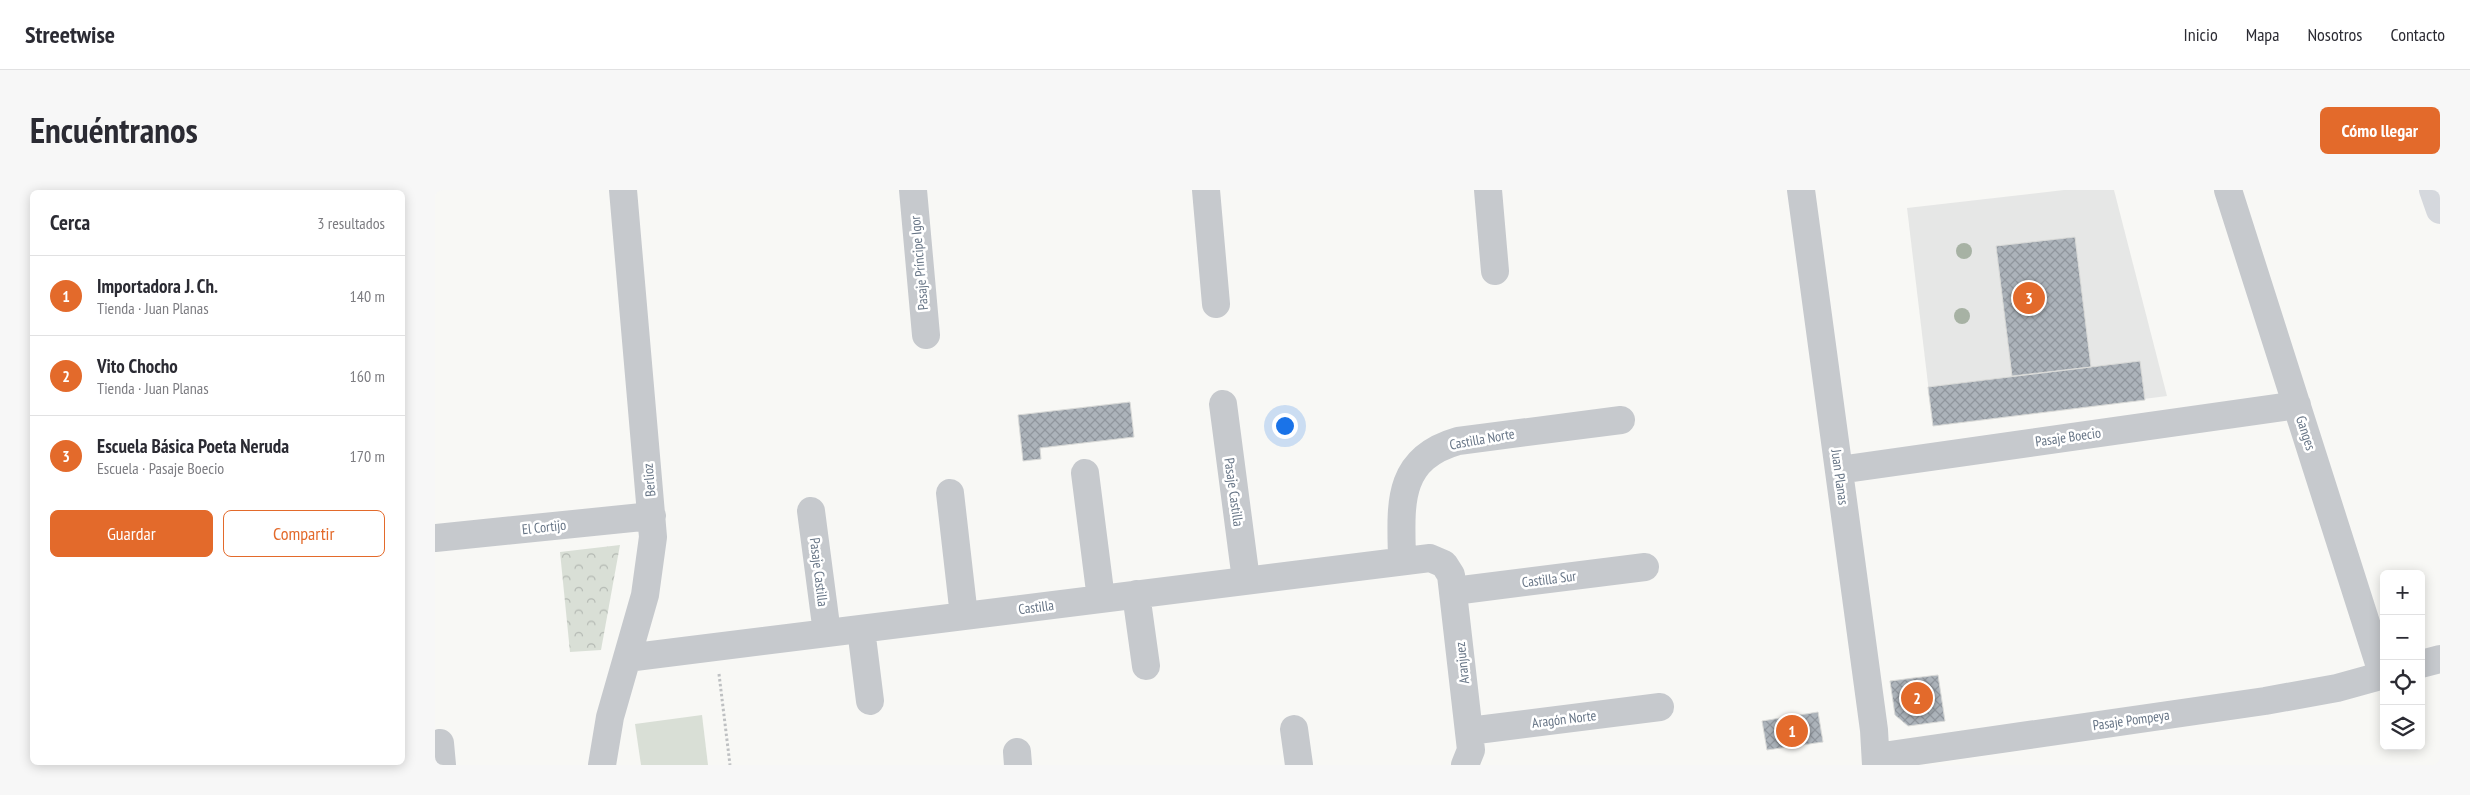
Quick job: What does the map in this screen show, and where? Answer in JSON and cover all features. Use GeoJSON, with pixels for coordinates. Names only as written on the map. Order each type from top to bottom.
{"type":"FeatureCollection","features":[{"type":"Feature","properties":{"kind":"street","name":"Berlioz"},"geometry":{"type":"LineString","coordinates":[[602,765],[606,733],[649,577],[653,537],[623,190]]}},
{"type":"Feature","properties":{"kind":"street","name":"Pasaje Príncipe Igor"},"geometry":{"type":"LineString","coordinates":[[913,190],[926,335]]}},
{"type":"Feature","properties":{"kind":"street"},"geometry":{"type":"LineString","coordinates":[[1206,190],[1216,304]]}},
{"type":"Feature","properties":{"kind":"street"},"geometry":{"type":"LineString","coordinates":[[1488,190],[1495,271]]}},
{"type":"Feature","properties":{"kind":"street","name":"Juan Planas"},"geometry":{"type":"LineString","coordinates":[[1801,190],[1876,761]]}},
{"type":"Feature","properties":{"kind":"street","name":"Ganges"},"geometry":{"type":"LineString","coordinates":[[2228,190],[2380,667]]}},
{"type":"Feature","properties":{"kind":"street"},"geometry":{"type":"LineString","coordinates":[[2433,190],[2440,210]]}},
{"type":"Feature","properties":{"kind":"street","name":"Pasaje Castilla"},"geometry":{"type":"LineString","coordinates":[[1223,404],[1246,580]]}},
{"type":"Feature","properties":{"kind":"street","name":"Pasaje Boecio"},"geometry":{"type":"LineString","coordinates":[[1839,470],[2297,405]]}},
{"type":"Feature","properties":{"kind":"street","name":"Castilla Norte"},"geometry":{"type":"LineString","coordinates":[[1402,560],[1403,491],[1415,466],[1435,450],[1458,441],[1621,420]]}},
{"type":"Feature","properties":{"kind":"street"},"geometry":{"type":"LineString","coordinates":[[1085,473],[1101,599]]}},
{"type":"Feature","properties":{"kind":"street"},"geometry":{"type":"LineString","coordinates":[[950,493],[964,616]]}},
{"type":"Feature","properties":{"kind":"street","name":"Pasaje Castilla"},"geometry":{"type":"LineString","coordinates":[[811,511],[827,633]]}},
{"type":"Feature","properties":{"kind":"street","name":"El Cortijo"},"geometry":{"type":"LineString","coordinates":[[435,538],[652,516]]}},
{"type":"Feature","properties":{"kind":"street","name":"Castilla"},"geometry":{"type":"LineString","coordinates":[[627,658],[1402,560],[1430,558],[1443,564]]}},
{"type":"Feature","properties":{"kind":"street","name":"Aranjuez"},"geometry":{"type":"LineString","coordinates":[[1443,564],[1451,575],[1454,591],[1471,750],[1465,765]]}},
{"type":"Feature","properties":{"kind":"street","name":"Castilla Sur"},"geometry":{"type":"LineString","coordinates":[[1454,591],[1645,567]]}},
{"type":"Feature","properties":{"kind":"street"},"geometry":{"type":"LineString","coordinates":[[1136,594],[1146,666]]}},
{"type":"Feature","properties":{"kind":"street"},"geometry":{"type":"LineString","coordinates":[[861,629],[870,701]]}},
{"type":"Feature","properties":{"kind":"street"},"geometry":{"type":"LineString","coordinates":[[2425,663],[2440,658]]}},
{"type":"Feature","properties":{"kind":"street","name":"Pasaje Pompeya"},"geometry":{"type":"LineString","coordinates":[[1876,761],[2265,701],[2337,688],[2380,677]]}},
{"type":"Feature","properties":{"kind":"street","name":"Aragón Norte"},"geometry":{"type":"LineString","coordinates":[[1469,731],[1659,708]]}},
{"type":"Feature","properties":{"kind":"street"},"geometry":{"type":"LineString","coordinates":[[1294,729],[1299,765]]}},
{"type":"Feature","properties":{"kind":"path"},"geometry":{"type":"LineString","coordinates":[[715,647],[731,765]]}},
{"type":"Feature","properties":{"kind":"shaded area"},"geometry":{"type":"Polygon","coordinates":[[[2064,190],[2114,190],[2167,396],[1933,426],[1907,208],[2064,190]]]}},
{"type":"Feature","properties":{"kind":"green space"},"geometry":{"type":"Polygon","coordinates":[[[620,545],[601,650],[570,652],[560,552],[620,545]]]}},
{"type":"Feature","properties":{"kind":"green space"},"geometry":{"type":"Polygon","coordinates":[[[702,715],[708,765],[641,765],[635,724],[702,715]]]}},
{"type":"Feature","properties":{"kind":"building"},"geometry":{"type":"Polygon","coordinates":[[[2075,237],[2091,367],[2012,376],[1996,246],[2075,237]]]}},
{"type":"Feature","properties":{"kind":"building"},"geometry":{"type":"Polygon","coordinates":[[[2140,361],[2145,400],[1933,426],[1928,387],[2140,361]]]}},
{"type":"Feature","properties":{"kind":"building"},"geometry":{"type":"Polygon","coordinates":[[[1130,402],[1134,437],[1040,448],[1041,459],[1023,461],[1018,415],[1130,402]]]}},
{"type":"Feature","properties":{"kind":"building"},"geometry":{"type":"Polygon","coordinates":[[[1938,675],[1945,721],[1908,726],[1895,715],[1890,681],[1938,675]]]}},
{"type":"Feature","properties":{"kind":"building"},"geometry":{"type":"Polygon","coordinates":[[[1818,712],[1823,742],[1767,750],[1762,721],[1818,712]]]}},
{"type":"Feature","properties":{"kind":"place","name":"Escuela Básica Poeta Neruda"},"geometry":{"type":"Point","coordinates":[2029,298]}},
{"type":"Feature","properties":{"kind":"place","name":"Vito Chocho"},"geometry":{"type":"Point","coordinates":[1917,698]}},
{"type":"Feature","properties":{"kind":"place","name":"Importadora J. Ch."},"geometry":{"type":"Point","coordinates":[1792,731]}}]}
